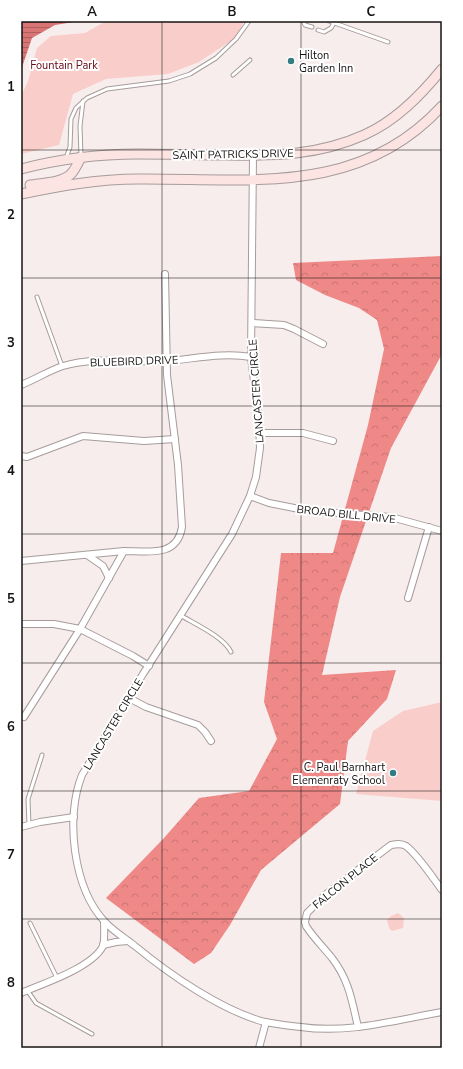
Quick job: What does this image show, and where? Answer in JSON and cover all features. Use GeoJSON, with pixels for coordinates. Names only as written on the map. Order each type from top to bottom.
{"type":"FeatureCollection","features":[{"type":"Feature","properties":{"kind":"main road","name":"SAINT PATRICKS DRIVE"},"geometry":{"type":"LineString","coordinates":[[21,168],[81,157],[137,154],[253,156],[295,154],[330,148],[366,134],[391,119],[416,99],[442,69]]}},
{"type":"Feature","properties":{"kind":"main road"},"geometry":{"type":"LineString","coordinates":[[21,194],[92,181],[137,179],[279,179],[328,172],[361,162],[400,143],[413,134],[442,106]]}},
{"type":"Feature","properties":{"kind":"main road"},"geometry":{"type":"LineString","coordinates":[[21,187],[58,180],[68,176],[72,173],[81,157]]}},
{"type":"Feature","properties":{"kind":"street","name":"LANCASTER CIRCLE"},"geometry":{"type":"LineString","coordinates":[[253,156],[251,357],[260,433],[259,462],[250,496],[232,534],[180,615],[82,775],[78,788],[74,817],[74,848],[77,864],[84,887],[93,905],[104,921],[154,962],[191,986],[241,1013],[266,1022],[302,1028],[329,1030],[358,1027],[442,1012]]}},
{"type":"Feature","properties":{"kind":"street"},"geometry":{"type":"LineString","coordinates":[[21,561],[87,556],[124,551],[158,551],[172,546],[179,540],[182,527],[175,439],[166,361],[165,274]]}},
{"type":"Feature","properties":{"kind":"street"},"geometry":{"type":"LineString","coordinates":[[252,323],[284,325],[322,344]]}},
{"type":"Feature","properties":{"kind":"street","name":"BLUEBIRD DRIVE"},"geometry":{"type":"LineString","coordinates":[[21,385],[62,366],[100,360],[166,361],[216,356],[243,355],[251,357]]}},
{"type":"Feature","properties":{"kind":"street"},"geometry":{"type":"LineString","coordinates":[[260,433],[303,433],[333,441]]}},
{"type":"Feature","properties":{"kind":"street"},"geometry":{"type":"LineString","coordinates":[[21,456],[27,457],[83,436],[144,441],[175,439]]}},
{"type":"Feature","properties":{"kind":"street","name":"BROAD BILL DRIVE"},"geometry":{"type":"LineString","coordinates":[[250,496],[270,503],[309,511],[391,517],[442,531]]}},
{"type":"Feature","properties":{"kind":"street"},"geometry":{"type":"LineString","coordinates":[[408,598],[429,527]]}},
{"type":"Feature","properties":{"kind":"street"},"geometry":{"type":"LineString","coordinates":[[24,717],[80,629],[124,551]]}},
{"type":"Feature","properties":{"kind":"street"},"geometry":{"type":"LineString","coordinates":[[87,556],[103,566],[109,578]]}},
{"type":"Feature","properties":{"kind":"street"},"geometry":{"type":"LineString","coordinates":[[21,624],[54,624],[80,629],[133,656],[149,666]]}},
{"type":"Feature","properties":{"kind":"street"},"geometry":{"type":"LineString","coordinates":[[129,698],[146,708],[198,725],[211,741]]}},
{"type":"Feature","properties":{"kind":"street"},"geometry":{"type":"LineString","coordinates":[[21,827],[74,817]]}},
{"type":"Feature","properties":{"kind":"street","name":"FALCON PLACE"},"geometry":{"type":"LineString","coordinates":[[358,1027],[349,988],[332,958],[306,926],[305,922],[307,913],[325,896],[390,845],[401,844],[406,846],[423,864],[442,890]]}},
{"type":"Feature","properties":{"kind":"street"},"geometry":{"type":"LineString","coordinates":[[103,945],[104,921]]}},
{"type":"Feature","properties":{"kind":"street"},"geometry":{"type":"LineString","coordinates":[[24,991],[71,972],[90,959],[103,945],[128,941]]}},
{"type":"Feature","properties":{"kind":"street"},"geometry":{"type":"LineString","coordinates":[[259,1048],[266,1022]]}},
{"type":"Feature","properties":{"kind":"lane"},"geometry":{"type":"LineString","coordinates":[[65,159],[70,147],[71,119],[76,108],[87,98],[107,89],[169,80],[190,74],[216,58],[236,39],[249,21]]}},
{"type":"Feature","properties":{"kind":"lane"},"geometry":{"type":"LineString","coordinates":[[304,21],[305,25],[312,27]]}},
{"type":"Feature","properties":{"kind":"lane"},"geometry":{"type":"LineString","coordinates":[[329,21],[388,42]]}},
{"type":"Feature","properties":{"kind":"lane"},"geometry":{"type":"LineString","coordinates":[[318,30],[324,32],[331,28],[334,23]]}},
{"type":"Feature","properties":{"kind":"lane"},"geometry":{"type":"LineString","coordinates":[[233,75],[250,60]]}},
{"type":"Feature","properties":{"kind":"lane"},"geometry":{"type":"LineString","coordinates":[[81,157],[80,126],[83,101]]}},
{"type":"Feature","properties":{"kind":"lane"},"geometry":{"type":"LineString","coordinates":[[37,297],[62,366]]}},
{"type":"Feature","properties":{"kind":"lane"},"geometry":{"type":"LineString","coordinates":[[180,615],[216,638],[228,647],[231,652]]}},
{"type":"Feature","properties":{"kind":"lane"},"geometry":{"type":"LineString","coordinates":[[29,825],[28,799],[42,755]]}},
{"type":"Feature","properties":{"kind":"lane"},"geometry":{"type":"LineString","coordinates":[[30,923],[57,978]]}},
{"type":"Feature","properties":{"kind":"lane"},"geometry":{"type":"LineString","coordinates":[[24,991],[36,1004],[92,1034]]}},
{"type":"Feature","properties":{"kind":"green space","name":"Fountain Park"},"geometry":{"type":"Polygon","coordinates":[[[106,21],[244,21],[237,37],[199,62],[168,74],[106,79],[73,94],[59,145],[21,154],[21,96],[28,81],[37,48],[51,36],[85,33],[106,21]]]}},
{"type":"Feature","properties":{"kind":"green space"},"geometry":{"type":"Polygon","coordinates":[[[442,256],[442,354],[391,448],[340,597],[322,675],[396,670],[387,699],[348,741],[340,804],[261,870],[230,925],[211,953],[194,964],[106,898],[164,838],[199,798],[249,791],[277,739],[264,702],[281,553],[333,553],[368,425],[384,349],[377,320],[359,308],[325,295],[296,280],[293,263],[442,256]]]}},
{"type":"Feature","properties":{"kind":"green space","name":"C. Paul Barnhart Elemenraty School"},"geometry":{"type":"Polygon","coordinates":[[[442,702],[442,801],[356,794],[373,731],[403,711],[442,702]]]}},
{"type":"Feature","properties":{"kind":"green space"},"geometry":{"type":"Polygon","coordinates":[[[398,913],[404,918],[403,928],[392,931],[389,928],[387,920],[391,916],[398,913]]]}},
{"type":"Feature","properties":{"kind":"shaded area"},"geometry":{"type":"Polygon","coordinates":[[[21,21],[80,21],[55,25],[32,38],[21,70],[21,21]]]}},
{"type":"Feature","properties":{"kind":"place","name":"Hilton Garden Inn"},"geometry":{"type":"Point","coordinates":[291,61]}},
{"type":"Feature","properties":{"kind":"place","name":"C. Paul Barnhart Elemenraty School"},"geometry":{"type":"Point","coordinates":[393,773]}}]}
